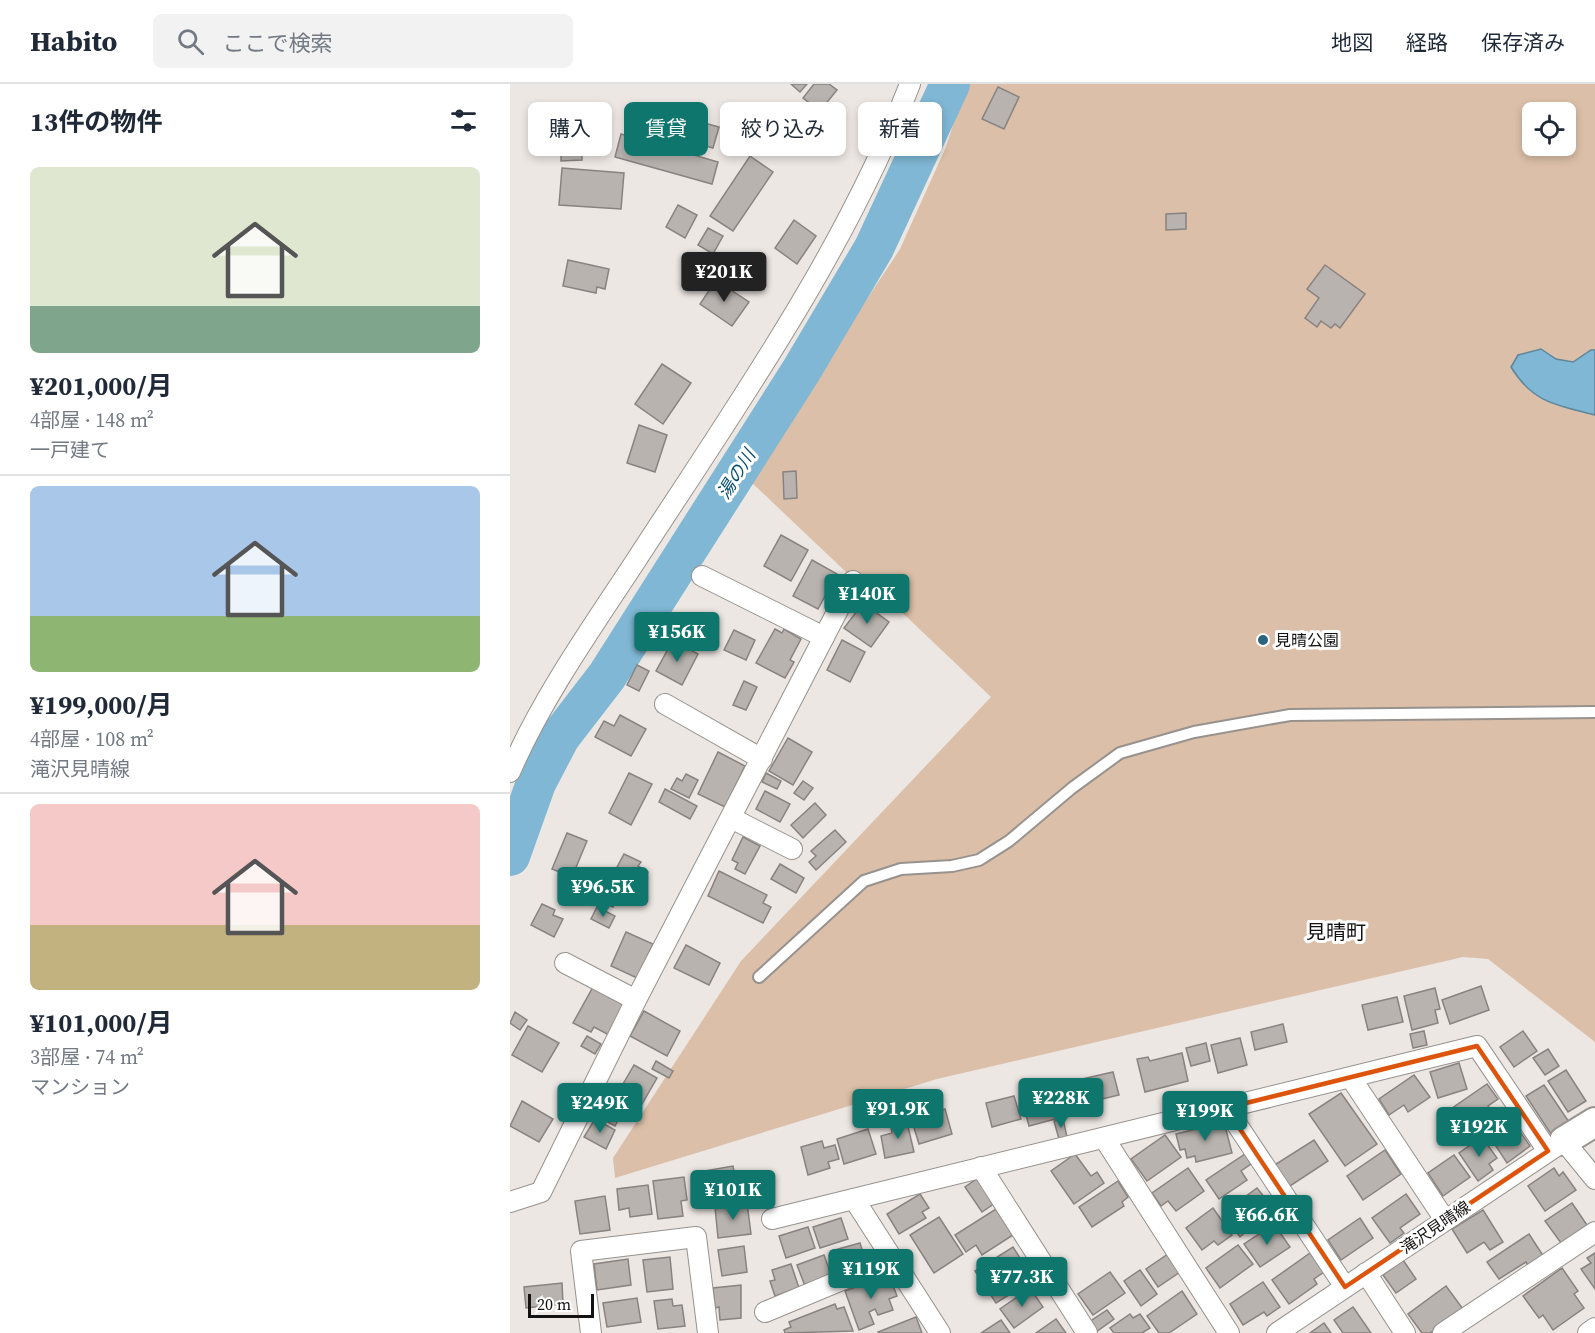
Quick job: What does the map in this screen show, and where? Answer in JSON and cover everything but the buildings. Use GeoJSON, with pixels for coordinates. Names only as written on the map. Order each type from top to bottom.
{"type":"FeatureCollection","features":[{"type":"Feature","properties":{"kind":"street"},"geometry":{"type":"LineString","coordinates":[[510,772],[558,683],[771,352],[859,203],[910,84]]}},
{"type":"Feature","properties":{"kind":"street"},"geometry":{"type":"LineString","coordinates":[[702,576],[825,637]]}},
{"type":"Feature","properties":{"kind":"street"},"geometry":{"type":"LineString","coordinates":[[510,1203],[541,1192],[636,1000],[853,580]]}},
{"type":"Feature","properties":{"kind":"street"},"geometry":{"type":"LineString","coordinates":[[665,704],[762,759]]}},
{"type":"Feature","properties":{"kind":"street"},"geometry":{"type":"LineString","coordinates":[[730,818],[792,849]]}},
{"type":"Feature","properties":{"kind":"street"},"geometry":{"type":"LineString","coordinates":[[565,963],[636,1000]]}},
{"type":"Feature","properties":{"kind":"street"},"geometry":{"type":"LineString","coordinates":[[772,1219],[1477,1046],[1556,1146],[1595,1179]]}},
{"type":"Feature","properties":{"kind":"street"},"geometry":{"type":"LineString","coordinates":[[1351,1078],[1445,1220]]}},
{"type":"Feature","properties":{"kind":"street"},"geometry":{"type":"LineString","coordinates":[[1226,1108],[1345,1287]]}},
{"type":"Feature","properties":{"kind":"street","name":"滝沢見晴線"},"geometry":{"type":"LineString","coordinates":[[1277,1333],[1595,1122]]}},
{"type":"Feature","properties":{"kind":"street"},"geometry":{"type":"LineString","coordinates":[[1104,1138],[1229,1333]]}},
{"type":"Feature","properties":{"kind":"street"},"geometry":{"type":"LineString","coordinates":[[981,1167],[1088,1333]]}},
{"type":"Feature","properties":{"kind":"street"},"geometry":{"type":"LineString","coordinates":[[854,1199],[940,1333]]}},
{"type":"Feature","properties":{"kind":"street"},"geometry":{"type":"LineString","coordinates":[[1443,1333],[1595,1232]]}},
{"type":"Feature","properties":{"kind":"street"},"geometry":{"type":"LineString","coordinates":[[591,1333],[582,1251],[696,1237],[708,1333]]}},
{"type":"Feature","properties":{"kind":"street"},"geometry":{"type":"LineString","coordinates":[[765,1312],[892,1259]]}},
{"type":"Feature","properties":{"kind":"street"},"geometry":{"type":"LineString","coordinates":[[1366,1273],[1404,1333]]}},
{"type":"Feature","properties":{"kind":"street"},"geometry":{"type":"LineString","coordinates":[[1588,1333],[1595,1328]]}},
{"type":"Feature","properties":{"kind":"lane"},"geometry":{"type":"LineString","coordinates":[[759,977],[864,880],[901,869],[952,866],[979,860],[1009,842],[1072,788],[1120,753],[1194,732],[1290,715],[1595,712]]}},
{"type":"Feature","properties":{"kind":"highlighted area"},"geometry":{"type":"Polygon","coordinates":[[[1477,1046],[1548,1151],[1345,1287],[1226,1108],[1477,1046]]]}},
{"type":"Feature","properties":{"kind":"shaded area","name":"見晴公園"},"geometry":{"type":"Polygon","coordinates":[[[966,84],[1595,84],[1595,1042],[1488,959],[1463,957],[937,1079],[615,1178],[613,1158],[741,961],[991,697],[871,583],[846,572],[748,479],[900,249],[942,156],[966,84]]]}},
{"type":"Feature","properties":{"kind":"water"},"geometry":{"type":"Polygon","coordinates":[[[1541,349],[1556,359],[1573,362],[1591,350],[1595,350],[1595,415],[1547,401],[1519,379],[1511,367],[1518,355],[1541,349]]]}},
{"type":"Feature","properties":{"kind":"waterway","name":"湯の川"},"geometry":{"type":"LineString","coordinates":[[510,856],[536,783],[560,737],[607,676],[801,371],[874,248],[950,84]]}},
{"type":"Feature","properties":{"kind":"place","name":"見晴公園"},"geometry":{"type":"Point","coordinates":[1263,640]}},
{"type":"Feature","properties":{"kind":"district","name":"見晴町"},"geometry":{"type":"Point","coordinates":[1336,932]}}]}
